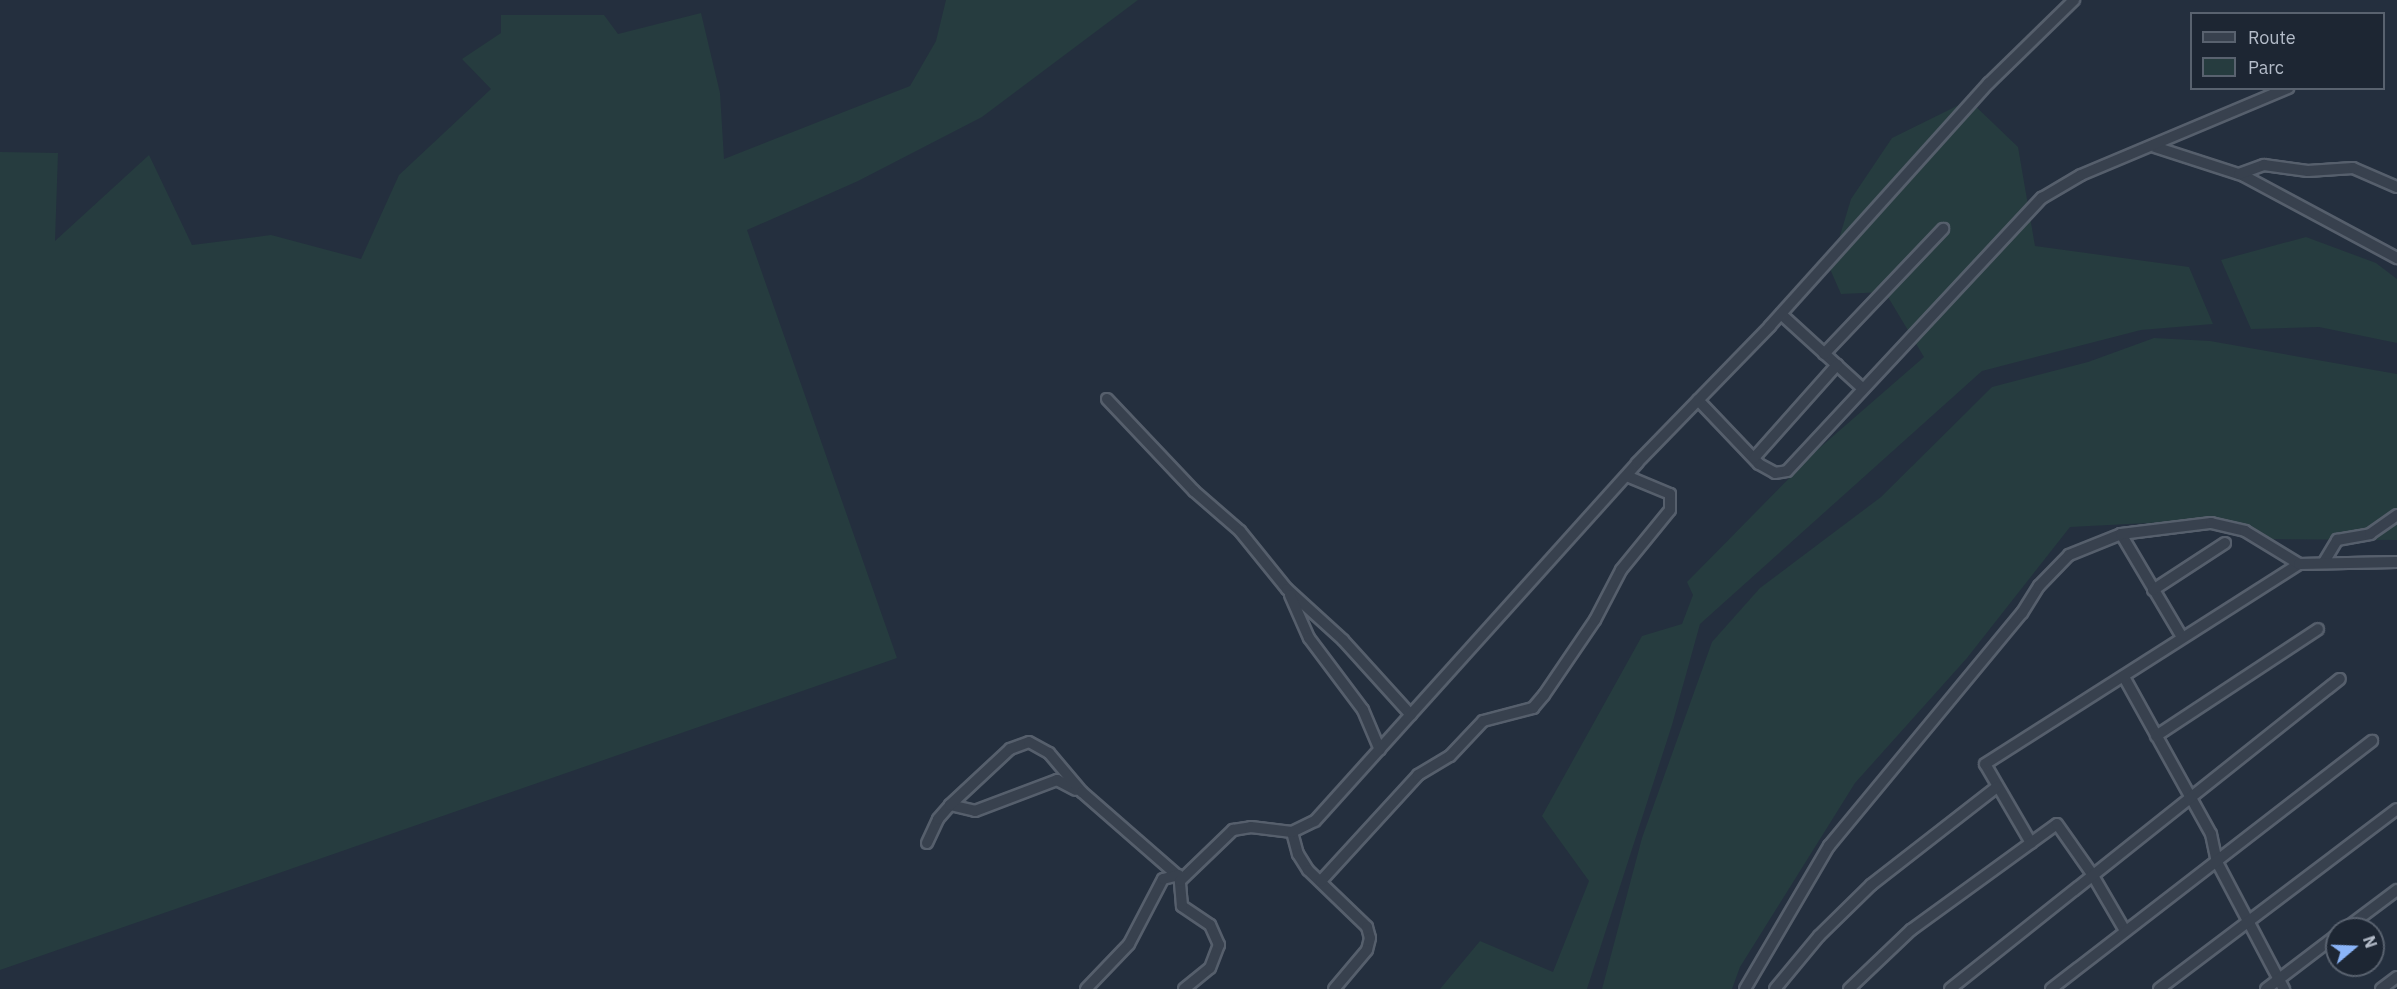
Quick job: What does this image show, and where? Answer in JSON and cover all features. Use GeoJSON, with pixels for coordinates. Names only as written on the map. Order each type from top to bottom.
{"type":"FeatureCollection","features":[{"type":"Feature","properties":{"kind":"street"},"geometry":{"type":"LineString","coordinates":[[1086,989],[1129,944],[1164,879],[1180,876],[1217,841],[1233,830],[1251,827],[1292,832],[1315,822],[1698,400],[1781,314],[1989,83],[2074,0]]}},
{"type":"Feature","properties":{"kind":"street"},"geometry":{"type":"LineString","coordinates":[[1698,400],[1754,458],[1775,473],[1787,471],[1862,388],[2042,198],[2081,175],[2156,147],[2284,90]]}},
{"type":"Feature","properties":{"kind":"street"},"geometry":{"type":"LineString","coordinates":[[2156,147],[2240,174],[2397,258]]}},
{"type":"Feature","properties":{"kind":"street"},"geometry":{"type":"LineString","coordinates":[[2240,174],[2264,165],[2308,171],[2353,168],[2397,188]]}},
{"type":"Feature","properties":{"kind":"street"},"geometry":{"type":"LineString","coordinates":[[1824,354],[1943,229]]}},
{"type":"Feature","properties":{"kind":"street"},"geometry":{"type":"LineString","coordinates":[[1781,314],[1862,388]]}},
{"type":"Feature","properties":{"kind":"street"},"geometry":{"type":"LineString","coordinates":[[1754,458],[1837,365]]}},
{"type":"Feature","properties":{"kind":"street"},"geometry":{"type":"LineString","coordinates":[[1107,399],[1194,491],[1240,531],[1287,589],[1343,640],[1411,715]]}},
{"type":"Feature","properties":{"kind":"street"},"geometry":{"type":"LineString","coordinates":[[1321,881],[1418,775],[1450,756],[1483,722],[1533,708],[1544,695],[1595,620],[1621,570],[1670,510],[1670,494],[1629,477]]}},
{"type":"Feature","properties":{"kind":"street"},"geometry":{"type":"LineString","coordinates":[[2324,562],[2335,542],[2370,534],[2397,514]]}},
{"type":"Feature","properties":{"kind":"street"},"geometry":{"type":"LineString","coordinates":[[1744,989],[1829,846],[2022,613],[2039,586],[2069,555],[2121,534],[2226,525],[2246,531],[2299,564]]}},
{"type":"Feature","properties":{"kind":"street"},"geometry":{"type":"LineString","coordinates":[[2121,534],[2182,637]]}},
{"type":"Feature","properties":{"kind":"street"},"geometry":{"type":"LineString","coordinates":[[2153,590],[2225,543]]}},
{"type":"Feature","properties":{"kind":"street"},"geometry":{"type":"LineString","coordinates":[[2031,843],[1985,764],[2299,564],[2397,562]]}},
{"type":"Feature","properties":{"kind":"street"},"geometry":{"type":"LineString","coordinates":[[1287,589],[1310,638],[1363,711],[1380,750]]}},
{"type":"Feature","properties":{"kind":"street"},"geometry":{"type":"LineString","coordinates":[[2156,736],[2318,629]]}},
{"type":"Feature","properties":{"kind":"street"},"geometry":{"type":"LineString","coordinates":[[2124,676],[2211,834],[2217,862],[2281,984]]}},
{"type":"Feature","properties":{"kind":"street"},"geometry":{"type":"LineString","coordinates":[[1950,989],[2340,679]]}},
{"type":"Feature","properties":{"kind":"street"},"geometry":{"type":"LineString","coordinates":[[2050,989],[2124,929],[2217,862],[2372,741]]}},
{"type":"Feature","properties":{"kind":"street"},"geometry":{"type":"LineString","coordinates":[[927,843],[938,819],[1010,749],[1024,742],[1035,743],[1049,753],[1082,792],[1180,876]]}},
{"type":"Feature","properties":{"kind":"street"},"geometry":{"type":"LineString","coordinates":[[950,806],[975,811],[1057,780],[1082,792]]}},
{"type":"Feature","properties":{"kind":"street"},"geometry":{"type":"LineString","coordinates":[[1775,989],[1819,936],[1870,885],[1997,787]]}},
{"type":"Feature","properties":{"kind":"street"},"geometry":{"type":"LineString","coordinates":[[2159,989],[2397,810]]}},
{"type":"Feature","properties":{"kind":"street"},"geometry":{"type":"LineString","coordinates":[[1849,989],[1911,930],[2058,824],[2092,874],[2124,929]]}},
{"type":"Feature","properties":{"kind":"street"},"geometry":{"type":"LineString","coordinates":[[1292,832],[1298,854],[1321,881],[1367,927],[1370,938],[1367,950],[1334,989]]}},
{"type":"Feature","properties":{"kind":"street"},"geometry":{"type":"LineString","coordinates":[[1180,876],[1180,902],[1210,925],[1219,945],[1210,969],[1184,989]]}},
{"type":"Feature","properties":{"kind":"street"},"geometry":{"type":"LineString","coordinates":[[2361,917],[2397,890]]}},
{"type":"Feature","properties":{"kind":"street"},"geometry":{"type":"LineString","coordinates":[[2266,989],[2281,984],[2325,946]]}},
{"type":"Feature","properties":{"kind":"street"},"geometry":{"type":"LineString","coordinates":[[2381,989],[2397,977]]}},
{"type":"Feature","properties":{"kind":"green space"},"geometry":{"type":"Polygon","coordinates":[[[946,0],[1138,0],[982,117],[858,181],[747,230],[897,658],[0,970],[0,152],[58,153],[55,241],[149,155],[192,245],[271,235],[361,259],[399,175],[491,89],[462,59],[501,33],[501,15],[604,15],[618,34],[701,13],[720,93],[724,159],[910,86],[936,41],[946,0]]]}},
{"type":"Feature","properties":{"kind":"green space"},"geometry":{"type":"Polygon","coordinates":[[[1969,100],[2018,147],[2035,246],[2189,267],[2213,324],[2141,330],[1982,371],[1700,624],[1672,725],[1587,989],[1440,989],[1480,941],[1553,972],[1589,881],[1542,816],[1642,636],[1682,624],[1693,595],[1687,582],[1816,451],[1924,357],[1885,292],[1841,294],[1830,269],[1851,199],[1892,138],[1969,100]]]}},
{"type":"Feature","properties":{"kind":"green space"},"geometry":{"type":"Polygon","coordinates":[[[2306,237],[2376,263],[2397,279],[2397,343],[2319,327],[2251,329],[2221,260],[2306,237]]]}},
{"type":"Feature","properties":{"kind":"green space"},"geometry":{"type":"Polygon","coordinates":[[[2154,338],[2210,341],[2397,374],[2397,540],[2270,539],[2187,521],[2070,527],[1967,658],[1855,783],[1740,967],[1732,989],[1602,989],[1642,838],[1712,642],[1760,588],[1881,497],[1992,387],[2088,362],[2154,338]]]}}]}
